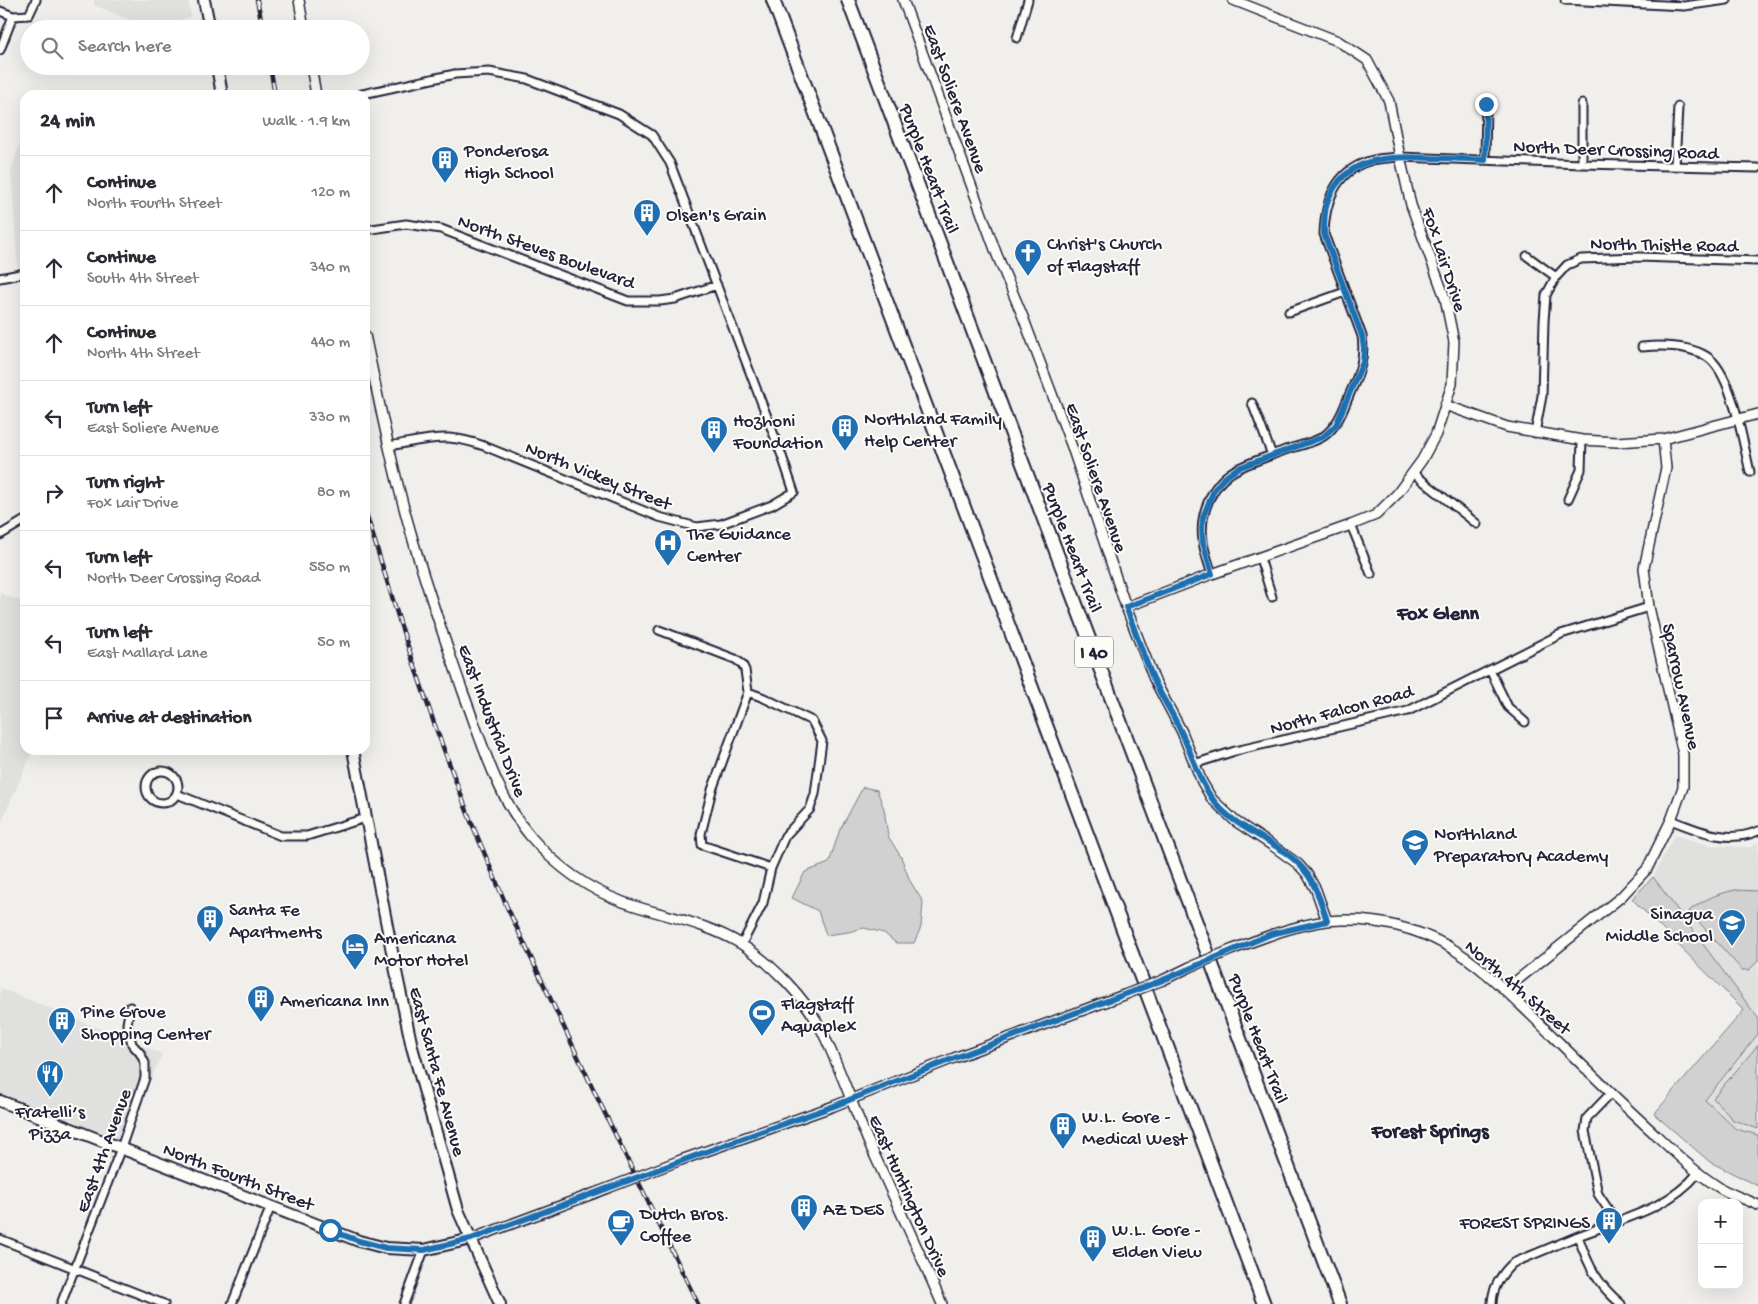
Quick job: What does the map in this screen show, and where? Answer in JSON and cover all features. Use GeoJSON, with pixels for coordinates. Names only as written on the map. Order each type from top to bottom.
{"type":"FeatureCollection","features":[{"type":"Feature","properties":{"kind":"highway"},"geometry":{"type":"LineString","coordinates":[[773,0],[1264,1304]]}},
{"type":"Feature","properties":{"kind":"highway","name":"Purple Heart Trail"},"geometry":{"type":"LineString","coordinates":[[848,0],[1340,1304]]}},
{"type":"Feature","properties":{"kind":"main road"},"geometry":{"type":"LineString","coordinates":[[204,0],[208,20]]}},
{"type":"Feature","properties":{"kind":"main road"},"geometry":{"type":"LineString","coordinates":[[219,75],[221,90]]}},
{"type":"Feature","properties":{"kind":"main road","name":"East Santa Fe Avenue"},"geometry":{"type":"LineString","coordinates":[[354,755],[394,967],[412,1046],[458,1210],[500,1304]]}},
{"type":"Feature","properties":{"kind":"main road","name":"North Fourth Street"},"geometry":{"type":"LineString","coordinates":[[0,1101],[359,1241],[386,1248],[424,1250],[471,1239]]}},
{"type":"Feature","properties":{"kind":"street"},"geometry":{"type":"LineString","coordinates":[[0,11],[13,16],[29,15],[36,0]]}},
{"type":"Feature","properties":{"kind":"street"},"geometry":{"type":"LineString","coordinates":[[299,0],[302,20]]}},
{"type":"Feature","properties":{"kind":"street","name":"East Soliere Avenue"},"geometry":{"type":"LineString","coordinates":[[903,0],[997,255],[1072,448],[1126,607],[1154,679],[1182,732],[1194,764],[1212,799],[1235,821],[1288,856],[1307,874],[1316,890],[1327,921]]}},
{"type":"Feature","properties":{"kind":"street"},"geometry":{"type":"LineString","coordinates":[[1017,38],[1028,0]]}},
{"type":"Feature","properties":{"kind":"street","name":"Fox Lair Drive"},"geometry":{"type":"LineString","coordinates":[[1126,607],[1376,515],[1397,494],[1413,473],[1436,434],[1452,384],[1454,342],[1445,298],[1417,226],[1406,186],[1389,100],[1367,60],[1338,41],[1250,3],[1233,0]]}},
{"type":"Feature","properties":{"kind":"street"},"geometry":{"type":"LineString","coordinates":[[1565,0],[1684,6],[1727,0]]}},
{"type":"Feature","properties":{"kind":"street"},"geometry":{"type":"LineString","coordinates":[[0,50],[13,16]]}},
{"type":"Feature","properties":{"kind":"street"},"geometry":{"type":"LineString","coordinates":[[370,92],[455,74],[489,72],[527,78],[619,114],[652,135],[670,163],[717,285]]}},
{"type":"Feature","properties":{"kind":"street"},"geometry":{"type":"LineString","coordinates":[[313,75],[315,90]]}},
{"type":"Feature","properties":{"kind":"street"},"geometry":{"type":"LineString","coordinates":[[1485,160],[1486,104]]}},
{"type":"Feature","properties":{"kind":"street"},"geometry":{"type":"LineString","coordinates":[[1582,104],[1582,164]]}},
{"type":"Feature","properties":{"kind":"street"},"geometry":{"type":"LineString","coordinates":[[1674,166],[1678,107]]}},
{"type":"Feature","properties":{"kind":"street","name":"North Deer Crossing Road"},"geometry":{"type":"LineString","coordinates":[[1212,574],[1203,543],[1202,529],[1203,517],[1214,490],[1223,479],[1238,468],[1323,437],[1336,425],[1363,362],[1364,348],[1362,336],[1324,234],[1324,217],[1328,200],[1342,178],[1353,168],[1374,160],[1400,156],[1582,164],[1758,168]]}},
{"type":"Feature","properties":{"kind":"street","name":"North Steves Boulevard"},"geometry":{"type":"LineString","coordinates":[[370,229],[406,224],[441,229],[628,300],[658,301],[675,299],[717,285]]}},
{"type":"Feature","properties":{"kind":"street"},"geometry":{"type":"LineString","coordinates":[[1527,256],[1556,277]]}},
{"type":"Feature","properties":{"kind":"street","name":"North Thistle Road"},"geometry":{"type":"LineString","coordinates":[[1535,433],[1542,396],[1546,296],[1556,277],[1566,266],[1580,259],[1639,257],[1758,261]]}},
{"type":"Feature","properties":{"kind":"street"},"geometry":{"type":"LineString","coordinates":[[0,278],[20,274]]}},
{"type":"Feature","properties":{"kind":"street","name":"North Vickey Street"},"geometry":{"type":"LineString","coordinates":[[388,446],[432,439],[448,438],[467,441],[484,446],[659,517],[697,527],[721,524],[772,505],[794,492],[717,285]]}},
{"type":"Feature","properties":{"kind":"street"},"geometry":{"type":"LineString","coordinates":[[1290,312],[1345,292]]}},
{"type":"Feature","properties":{"kind":"street"},"geometry":{"type":"LineString","coordinates":[[1642,348],[1661,345],[1690,349],[1707,356],[1716,364],[1726,380],[1738,419],[1750,472]]}},
{"type":"Feature","properties":{"kind":"street","name":"East Industrial Drive"},"geometry":{"type":"LineString","coordinates":[[370,359],[388,446],[410,533],[458,677],[496,782],[506,802],[519,822],[550,858],[572,875],[624,902],[699,925],[742,944],[770,966],[796,993],[820,1028],[850,1099]]}},
{"type":"Feature","properties":{"kind":"street"},"geometry":{"type":"LineString","coordinates":[[1252,403],[1272,455]]}},
{"type":"Feature","properties":{"kind":"street"},"geometry":{"type":"LineString","coordinates":[[1446,405],[1507,427],[1582,440],[1617,442],[1663,439],[1758,414]]}},
{"type":"Feature","properties":{"kind":"street","name":"Sparrow Avenue"},"geometry":{"type":"LineString","coordinates":[[1505,990],[1637,882],[1647,869],[1683,787],[1683,754],[1649,607],[1644,568],[1666,468],[1663,439]]}},
{"type":"Feature","properties":{"kind":"street"},"geometry":{"type":"LineString","coordinates":[[1568,499],[1581,470],[1582,440]]}},
{"type":"Feature","properties":{"kind":"street"},"geometry":{"type":"LineString","coordinates":[[1413,473],[1477,524]]}},
{"type":"Feature","properties":{"kind":"street"},"geometry":{"type":"LineString","coordinates":[[0,535],[20,523]]}},
{"type":"Feature","properties":{"kind":"street"},"geometry":{"type":"LineString","coordinates":[[1351,525],[1371,574]]}},
{"type":"Feature","properties":{"kind":"street"},"geometry":{"type":"LineString","coordinates":[[1260,558],[1272,597]]}},
{"type":"Feature","properties":{"kind":"street","name":"North Falcon Road"},"geometry":{"type":"LineString","coordinates":[[1194,764],[1235,751],[1408,711],[1561,634],[1649,607]]}},
{"type":"Feature","properties":{"kind":"street"},"geometry":{"type":"LineString","coordinates":[[659,630],[735,659],[742,664],[745,670],[748,692],[712,790],[701,834],[702,845],[770,868]]}},
{"type":"Feature","properties":{"kind":"street"},"geometry":{"type":"LineString","coordinates":[[1490,670],[1508,708],[1525,722]]}},
{"type":"Feature","properties":{"kind":"street"},"geometry":{"type":"LineString","coordinates":[[742,944],[763,903],[770,868],[785,836],[810,809],[815,794],[822,741],[812,721],[748,692]]}},
{"type":"Feature","properties":{"kind":"street"},"geometry":{"type":"LineString","coordinates":[[157,772],[167,772],[176,778],[177,794],[169,801],[159,802],[150,797],[147,792],[147,782],[157,772]]}},
{"type":"Feature","properties":{"kind":"street"},"geometry":{"type":"LineString","coordinates":[[177,794],[281,836],[308,836],[366,818]]}},
{"type":"Feature","properties":{"kind":"street"},"geometry":{"type":"LineString","coordinates":[[1670,820],[1712,836],[1730,837],[1758,831]]}},
{"type":"Feature","properties":{"kind":"street","name":"North 4th Street"},"geometry":{"type":"LineString","coordinates":[[471,1239],[850,1099],[1124,995],[1271,934],[1327,921],[1368,921],[1394,926],[1446,944],[1505,990],[1611,1093],[1698,1173],[1722,1189],[1758,1204]]}},
{"type":"Feature","properties":{"kind":"street","name":"East 4th Avenue"},"geometry":{"type":"LineString","coordinates":[[61,1304],[121,1148],[145,1078],[145,1063],[140,1053],[132,1044],[127,1024],[130,1007]]}},
{"type":"Feature","properties":{"kind":"street"},"geometry":{"type":"LineString","coordinates":[[1611,1093],[1587,1118],[1585,1131],[1598,1194],[1616,1222]]}},
{"type":"Feature","properties":{"kind":"street","name":"East Huntington Drive"},"geometry":{"type":"LineString","coordinates":[[850,1099],[942,1304]]}},
{"type":"Feature","properties":{"kind":"street"},"geometry":{"type":"LineString","coordinates":[[1492,1304],[1492,1297],[1500,1279],[1505,1270],[1514,1263],[1652,1208],[1671,1198],[1689,1184],[1698,1173]]}},
{"type":"Feature","properties":{"kind":"street"},"geometry":{"type":"LineString","coordinates":[[232,1304],[271,1206]]}},
{"type":"Feature","properties":{"kind":"street"},"geometry":{"type":"LineString","coordinates":[[1578,1236],[1594,1275],[1621,1304]]}},
{"type":"Feature","properties":{"kind":"street"},"geometry":{"type":"LineString","coordinates":[[0,1239],[164,1304]]}},
{"type":"Feature","properties":{"kind":"street"},"geometry":{"type":"LineString","coordinates":[[404,1304],[424,1250]]}},
{"type":"Feature","properties":{"kind":"shaded area"},"geometry":{"type":"Polygon","coordinates":[[[94,0],[188,0],[191,16],[182,20],[130,20],[94,5],[94,0]]]}},
{"type":"Feature","properties":{"kind":"shaded area"},"geometry":{"type":"Polygon","coordinates":[[[20,142],[20,274],[18,274],[11,171],[20,142]]]}},
{"type":"Feature","properties":{"kind":"shaded area"},"geometry":{"type":"Polygon","coordinates":[[[0,593],[20,601],[20,755],[31,755],[0,826],[0,593]]]}},
{"type":"Feature","properties":{"kind":"shaded area"},"geometry":{"type":"Polygon","coordinates":[[[863,787],[877,790],[884,809],[888,836],[901,857],[910,881],[923,902],[921,927],[914,943],[896,943],[884,933],[864,928],[826,935],[818,911],[792,898],[805,872],[829,863],[839,832],[863,787]]]}},
{"type":"Feature","properties":{"kind":"shaded area","name":"Sinagua Middle School"},"geometry":{"type":"Polygon","coordinates":[[[1674,835],[1708,845],[1751,847],[1758,842],[1758,1018],[1653,877],[1674,835]]]}},
{"type":"Feature","properties":{"kind":"shaded area"},"geometry":{"type":"Polygon","coordinates":[[[1653,877],[1758,1018],[1758,1034],[1705,1100],[1736,1129],[1758,1135],[1758,1186],[1710,1162],[1654,1114],[1744,1010],[1632,899],[1653,877]]]}},
{"type":"Feature","properties":{"kind":"shaded area"},"geometry":{"type":"Polygon","coordinates":[[[1735,890],[1758,891],[1758,961],[1749,970],[1742,970],[1689,911],[1700,903],[1722,893],[1735,890]]]}},
{"type":"Feature","properties":{"kind":"shaded area"},"geometry":{"type":"Polygon","coordinates":[[[0,988],[162,1054],[121,1148],[0,1100],[0,988]]]}},
{"type":"Feature","properties":{"kind":"shaded area"},"geometry":{"type":"Polygon","coordinates":[[[1758,1034],[1758,1135],[1736,1129],[1705,1100],[1758,1034]]]}},
{"type":"Feature","properties":{"kind":"shaded area"},"geometry":{"type":"Polygon","coordinates":[[[1758,1045],[1758,1129],[1733,1120],[1713,1098],[1758,1045]]]}},
{"type":"Feature","properties":{"kind":"railway"},"geometry":{"type":"LineString","coordinates":[[257,0],[261,20]]}},
{"type":"Feature","properties":{"kind":"railway"},"geometry":{"type":"LineString","coordinates":[[272,75],[274,90]]}},
{"type":"Feature","properties":{"kind":"railway"},"geometry":{"type":"LineString","coordinates":[[370,526],[434,723],[470,819],[507,907],[698,1304]]}},
{"type":"Feature","properties":{"kind":"place","name":"Ponderosa High School"},"geometry":{"type":"Point","coordinates":[445,184]}},
{"type":"Feature","properties":{"kind":"place","name":"Olsen's Grain"},"geometry":{"type":"Point","coordinates":[647,237]}},
{"type":"Feature","properties":{"kind":"place","name":"Christ's Church of Flagstaff"},"geometry":{"type":"Point","coordinates":[1028,277]}},
{"type":"Feature","properties":{"kind":"place","name":"Northland Family Help Center"},"geometry":{"type":"Point","coordinates":[845,452]}},
{"type":"Feature","properties":{"kind":"place","name":"Hozhoni Foundation"},"geometry":{"type":"Point","coordinates":[714,454]}},
{"type":"Feature","properties":{"kind":"place","name":"The Guidance Center"},"geometry":{"type":"Point","coordinates":[668,567]}},
{"type":"Feature","properties":{"kind":"place","name":"Northland Preparatory Academy"},"geometry":{"type":"Point","coordinates":[1415,867]}},
{"type":"Feature","properties":{"kind":"place","name":"Santa Fe Apartments"},"geometry":{"type":"Point","coordinates":[210,943]}},
{"type":"Feature","properties":{"kind":"place","name":"Sinagua Middle School"},"geometry":{"type":"Point","coordinates":[1732,947]}},
{"type":"Feature","properties":{"kind":"place","name":"Americana Motor Hotel"},"geometry":{"type":"Point","coordinates":[355,971]}},
{"type":"Feature","properties":{"kind":"place","name":"Americana Inn"},"geometry":{"type":"Point","coordinates":[261,1023]}},
{"type":"Feature","properties":{"kind":"place","name":"Flagstaff Aquaplex"},"geometry":{"type":"Point","coordinates":[762,1037]}},
{"type":"Feature","properties":{"kind":"place","name":"Pine Grove Shopping Center"},"geometry":{"type":"Point","coordinates":[62,1045]}},
{"type":"Feature","properties":{"kind":"place","name":"Fratelli’s Pizza"},"geometry":{"type":"Point","coordinates":[50,1098]}},
{"type":"Feature","properties":{"kind":"place","name":"W.L. Gore - Medical West"},"geometry":{"type":"Point","coordinates":[1063,1150]}},
{"type":"Feature","properties":{"kind":"place","name":"AZ DES"},"geometry":{"type":"Point","coordinates":[804,1232]}},
{"type":"Feature","properties":{"kind":"place","name":"FOREST SPRINGS"},"geometry":{"type":"Point","coordinates":[1609,1245]}},
{"type":"Feature","properties":{"kind":"place","name":"Dutch Bros. Coffee"},"geometry":{"type":"Point","coordinates":[621,1247]}},
{"type":"Feature","properties":{"kind":"place","name":"W.L. Gore - Elden View"},"geometry":{"type":"Point","coordinates":[1093,1263]}},
{"type":"Feature","properties":{"kind":"district","name":"Fox Glenn"},"geometry":{"type":"Point","coordinates":[1438,612]}},
{"type":"Feature","properties":{"kind":"district","name":"Forest Springs"},"geometry":{"type":"Point","coordinates":[1430,1130]}},
{"type":"Feature","properties":{"kind":"route"},"geometry":{"type":"LineString","coordinates":[[330,1230],[359,1241],[386,1248],[424,1250],[471,1239],[834,1106],[952,1059],[1163,980],[1271,934],[1327,921],[1316,890],[1307,874],[1298,864],[1235,821],[1212,799],[1202,782],[1182,732],[1154,679],[1126,607],[1212,574],[1203,543],[1203,517],[1207,503],[1223,479],[1238,468],[1323,437],[1336,425],[1358,376],[1363,362],[1364,348],[1362,336],[1324,234],[1324,217],[1328,200],[1334,188],[1353,168],[1374,160],[1400,156],[1485,160],[1486,104]]}}]}
